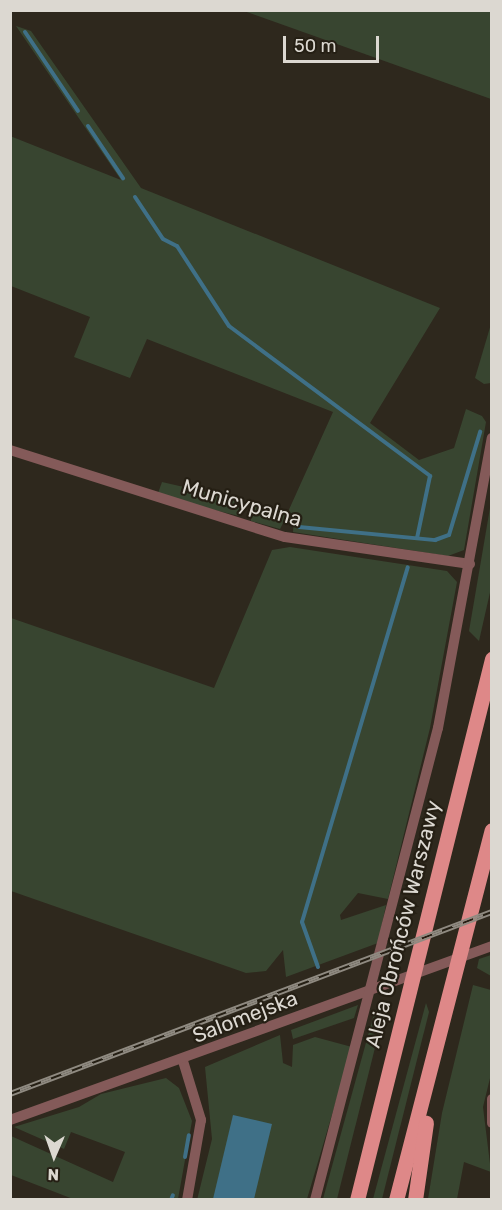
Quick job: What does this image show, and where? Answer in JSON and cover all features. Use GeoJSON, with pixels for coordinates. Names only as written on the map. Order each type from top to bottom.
{"type":"FeatureCollection","features":[{"type":"Feature","properties":{"kind":"main road","name":"Aleja Obrońców Warszawy"},"geometry":{"type":"LineString","coordinates":[[357,1200],[432,888],[492,659]]}},
{"type":"Feature","properties":{"kind":"main road"},"geometry":{"type":"LineString","coordinates":[[396,1200],[492,830]]}},
{"type":"Feature","properties":{"kind":"main road"},"geometry":{"type":"LineString","coordinates":[[415,1200],[441,1031]]}},
{"type":"Feature","properties":{"kind":"street"},"geometry":{"type":"LineString","coordinates":[[315,1200],[369,1009],[441,716],[492,438]]}},
{"type":"Feature","properties":{"kind":"street","name":"Municypalna"},"geometry":{"type":"LineString","coordinates":[[10,450],[285,537],[470,564]]}},
{"type":"Feature","properties":{"kind":"street","name":"Salomejska"},"geometry":{"type":"LineString","coordinates":[[10,1120],[183,1061],[492,945]]}},
{"type":"Feature","properties":{"kind":"street"},"geometry":{"type":"LineString","coordinates":[[183,1061],[201,1120],[187,1200]]}},
{"type":"Feature","properties":{"kind":"street"},"geometry":{"type":"LineString","coordinates":[[492,1099],[492,1122]]}},
{"type":"Feature","properties":{"kind":"green space"},"geometry":{"type":"Polygon","coordinates":[[[244,11],[491,11],[491,99],[244,11]]]}},
{"type":"Feature","properties":{"kind":"green space"},"geometry":{"type":"Polygon","coordinates":[[[16,26],[31,31],[141,188],[440,308],[370,423],[419,460],[454,448],[466,409],[482,416],[486,422],[464,550],[448,556],[293,532],[294,516],[287,515],[280,529],[251,521],[251,504],[287,514],[333,412],[147,339],[130,378],[74,357],[90,317],[11,286],[10,136],[121,180],[16,26]]]}},
{"type":"Feature","properties":{"kind":"green space"},"geometry":{"type":"Polygon","coordinates":[[[491,324],[491,383],[484,384],[475,378],[491,324]]]}},
{"type":"Feature","properties":{"kind":"green space"},"geometry":{"type":"Polygon","coordinates":[[[162,482],[245,501],[239,516],[157,496],[162,482]]]}},
{"type":"Feature","properties":{"kind":"green space"},"geometry":{"type":"Polygon","coordinates":[[[491,502],[491,588],[479,641],[469,631],[491,502]]]}},
{"type":"Feature","properties":{"kind":"green space"},"geometry":{"type":"Polygon","coordinates":[[[290,547],[447,571],[457,582],[430,728],[388,899],[358,893],[340,915],[341,920],[386,905],[378,943],[286,977],[283,950],[266,971],[246,973],[11,891],[11,618],[214,688],[272,550],[290,547]]]}},
{"type":"Feature","properties":{"kind":"green space"},"geometry":{"type":"Polygon","coordinates":[[[492,955],[491,976],[477,968],[479,959],[492,955]]]}},
{"type":"Feature","properties":{"kind":"green space"},"geometry":{"type":"Polygon","coordinates":[[[473,985],[491,990],[491,1074],[483,1107],[491,1172],[464,1162],[457,1199],[428,1199],[442,1113],[473,985]]]}},
{"type":"Feature","properties":{"kind":"green space"},"geometry":{"type":"Polygon","coordinates":[[[426,1003],[429,1012],[382,1199],[373,1199],[426,1003]]]}},
{"type":"Feature","properties":{"kind":"green space"},"geometry":{"type":"Polygon","coordinates":[[[358,1005],[354,1018],[293,1039],[291,1030],[358,1005]]]}},
{"type":"Feature","properties":{"kind":"green space"},"geometry":{"type":"Polygon","coordinates":[[[375,1010],[384,1012],[337,1199],[323,1199],[375,1010]]]}},
{"type":"Feature","properties":{"kind":"green space"},"geometry":{"type":"Polygon","coordinates":[[[280,1035],[283,1063],[292,1067],[293,1045],[315,1037],[352,1047],[307,1199],[197,1200],[212,1139],[205,1067],[280,1035]]]}},
{"type":"Feature","properties":{"kind":"green space"},"geometry":{"type":"Polygon","coordinates":[[[166,1078],[179,1088],[192,1121],[178,1199],[73,1199],[11,1175],[11,1136],[113,1182],[125,1152],[71,1132],[64,1149],[14,1127],[79,1107],[101,1094],[166,1078]]]}},
{"type":"Feature","properties":{"kind":"water"},"geometry":{"type":"Polygon","coordinates":[[[233,1115],[272,1124],[254,1199],[213,1199],[233,1115]]]}},
{"type":"Feature","properties":{"kind":"waterway"},"geometry":{"type":"LineString","coordinates":[[25,32],[78,111]]}},
{"type":"Feature","properties":{"kind":"waterway"},"geometry":{"type":"LineString","coordinates":[[88,126],[123,178]]}},
{"type":"Feature","properties":{"kind":"waterway"},"geometry":{"type":"LineString","coordinates":[[135,197],[163,239],[177,246],[229,326],[430,476],[417,538]]}},
{"type":"Feature","properties":{"kind":"waterway"},"geometry":{"type":"LineString","coordinates":[[299,527],[435,540],[449,535],[480,432]]}},
{"type":"Feature","properties":{"kind":"waterway"},"geometry":{"type":"LineString","coordinates":[[318,967],[302,922],[408,567]]}},
{"type":"Feature","properties":{"kind":"waterway"},"geometry":{"type":"LineString","coordinates":[[185,1157],[189,1135]]}},
{"type":"Feature","properties":{"kind":"waterway"},"geometry":{"type":"LineString","coordinates":[[171,1200],[173,1195]]}},
{"type":"Feature","properties":{"kind":"railway"},"geometry":{"type":"LineString","coordinates":[[10,1094],[492,912]]}}]}
